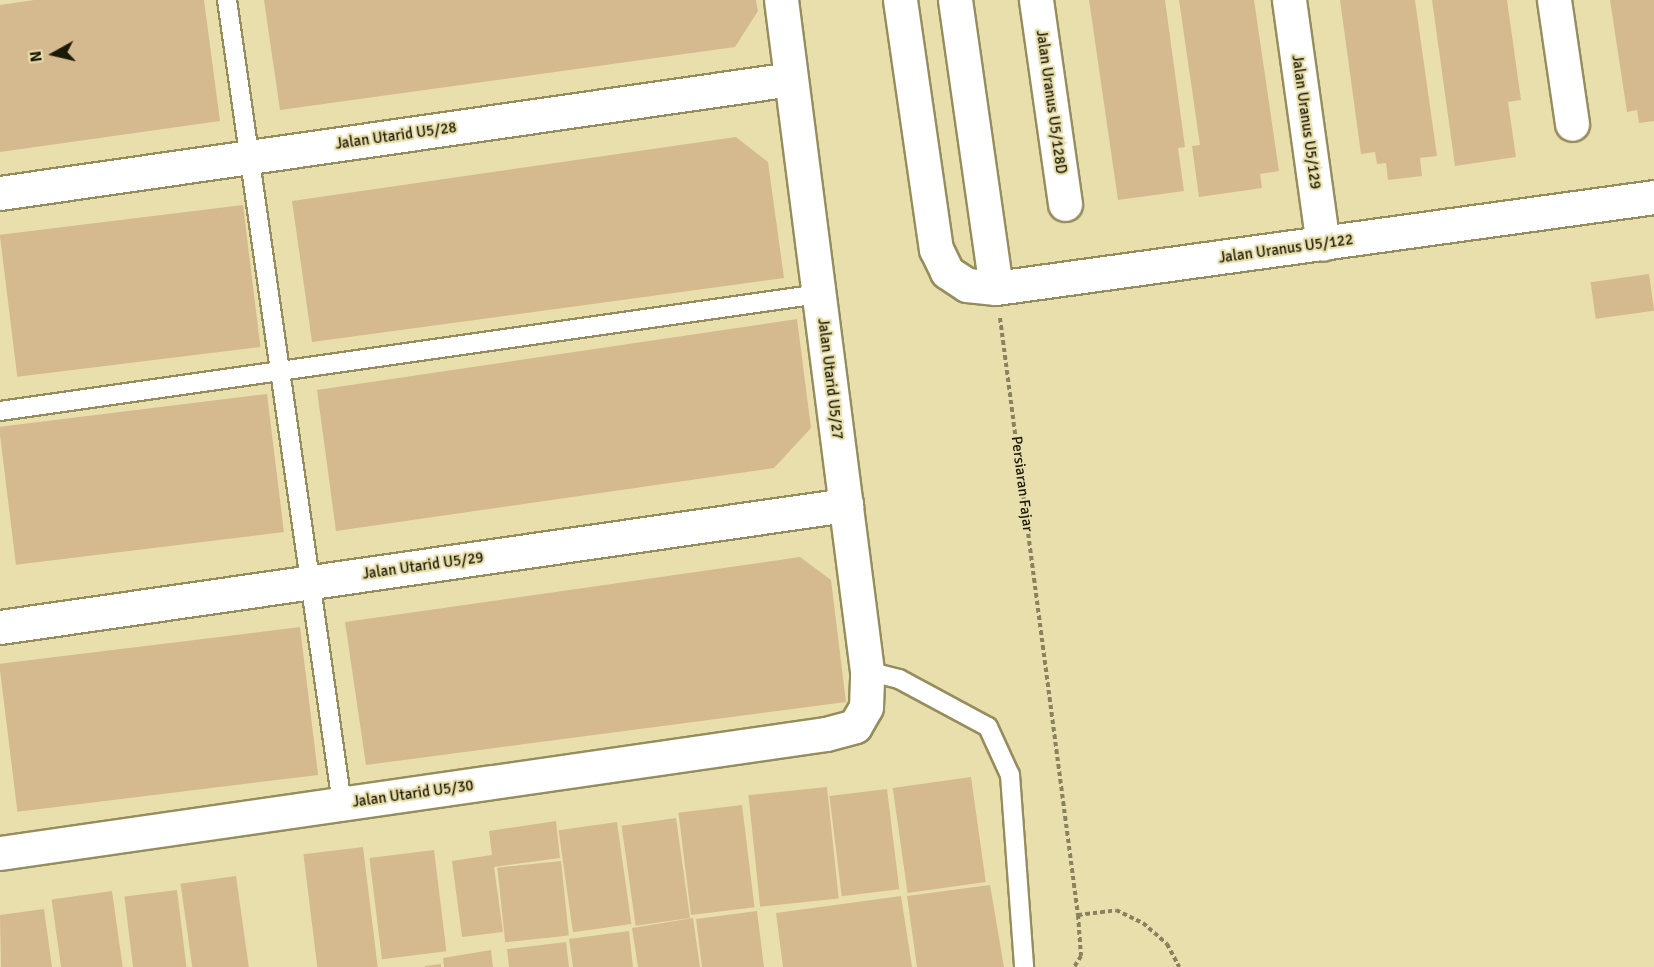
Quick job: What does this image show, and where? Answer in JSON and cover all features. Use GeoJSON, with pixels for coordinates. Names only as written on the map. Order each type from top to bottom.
{"type":"FeatureCollection","features":[{"type":"Feature","properties":{"kind":"street","name":"Jalan Utarid U5/27"},"geometry":{"type":"LineString","coordinates":[[782,0],[867,671],[866,707],[855,726],[826,734]]}},
{"type":"Feature","properties":{"kind":"street","name":"Jalan Uranus U5/122"},"geometry":{"type":"LineString","coordinates":[[900,0],[936,249],[947,272],[967,285],[996,288],[1654,197]]}},
{"type":"Feature","properties":{"kind":"street"},"geometry":{"type":"LineString","coordinates":[[955,0],[996,288]]}},
{"type":"Feature","properties":{"kind":"street","name":"Jalan Uranus U5/128D"},"geometry":{"type":"LineString","coordinates":[[1036,0],[1065,204]]}},
{"type":"Feature","properties":{"kind":"street","name":"Jalan Uranus U5/129"},"geometry":{"type":"LineString","coordinates":[[1289,0],[1323,244]]}},
{"type":"Feature","properties":{"kind":"street"},"geometry":{"type":"LineString","coordinates":[[1554,0],[1572,124]]}},
{"type":"Feature","properties":{"kind":"street","name":"Jalan Utarid U5/28"},"geometry":{"type":"LineString","coordinates":[[0,193],[791,79]]}},
{"type":"Feature","properties":{"kind":"street","name":"Jalan Utarid U5/29"},"geometry":{"type":"LineString","coordinates":[[0,627],[846,505]]}},
{"type":"Feature","properties":{"kind":"street","name":"Jalan Utarid U5/30"},"geometry":{"type":"LineString","coordinates":[[0,853],[826,734]]}},
{"type":"Feature","properties":{"kind":"lane"},"geometry":{"type":"LineString","coordinates":[[227,0],[342,804]]}},
{"type":"Feature","properties":{"kind":"lane"},"geometry":{"type":"LineString","coordinates":[[0,411],[819,294]]}},
{"type":"Feature","properties":{"kind":"lane"},"geometry":{"type":"LineString","coordinates":[[867,671],[899,679],[988,727],[1010,775],[1024,967]]}},
{"type":"Feature","properties":{"kind":"path","name":"Persiaran Fajar"},"geometry":{"type":"LineString","coordinates":[[996,288],[1078,915],[1081,956],[1074,967]]}},
{"type":"Feature","properties":{"kind":"path"},"geometry":{"type":"LineString","coordinates":[[1078,915],[1116,910],[1143,923],[1167,944],[1179,967]]}},
{"type":"Feature","properties":{"kind":"building"},"geometry":{"type":"Polygon","coordinates":[[[34,0],[204,0],[220,121],[0,152],[0,5],[34,0]]]}},
{"type":"Feature","properties":{"kind":"building"},"geometry":{"type":"Polygon","coordinates":[[[264,0],[756,0],[758,11],[735,47],[280,110],[264,0]]]}},
{"type":"Feature","properties":{"kind":"building"},"geometry":{"type":"Polygon","coordinates":[[[1089,0],[1165,0],[1185,147],[1178,148],[1184,191],[1118,200],[1089,0]]]}},
{"type":"Feature","properties":{"kind":"building"},"geometry":{"type":"Polygon","coordinates":[[[1179,0],[1254,0],[1279,171],[1260,174],[1262,188],[1199,197],[1192,146],[1200,145],[1179,0]]]}},
{"type":"Feature","properties":{"kind":"building"},"geometry":{"type":"Polygon","coordinates":[[[1340,0],[1415,0],[1437,156],[1420,158],[1422,176],[1388,180],[1386,163],[1377,164],[1375,152],[1361,154],[1340,0]]]}},
{"type":"Feature","properties":{"kind":"building"},"geometry":{"type":"Polygon","coordinates":[[[1432,0],[1507,0],[1521,100],[1508,102],[1516,157],[1455,166],[1432,0]]]}},
{"type":"Feature","properties":{"kind":"building"},"geometry":{"type":"Polygon","coordinates":[[[1610,0],[1654,0],[1654,121],[1639,123],[1637,110],[1627,112],[1610,0]]]}},
{"type":"Feature","properties":{"kind":"building"},"geometry":{"type":"Polygon","coordinates":[[[736,137],[768,162],[784,278],[312,342],[292,201],[736,137]]]}},
{"type":"Feature","properties":{"kind":"building"},"geometry":{"type":"Polygon","coordinates":[[[243,205],[260,347],[17,377],[0,235],[243,205]]]}},
{"type":"Feature","properties":{"kind":"building"},"geometry":{"type":"Polygon","coordinates":[[[1649,274],[1654,311],[1596,319],[1591,282],[1649,274]]]}},
{"type":"Feature","properties":{"kind":"building"},"geometry":{"type":"Polygon","coordinates":[[[797,319],[811,428],[774,468],[336,531],[317,390],[797,319]]]}},
{"type":"Feature","properties":{"kind":"building"},"geometry":{"type":"Polygon","coordinates":[[[267,394],[284,532],[16,565],[0,427],[267,394]]]}},
{"type":"Feature","properties":{"kind":"building"},"geometry":{"type":"Polygon","coordinates":[[[800,557],[831,580],[846,702],[366,765],[345,622],[800,557]]]}},
{"type":"Feature","properties":{"kind":"building"},"geometry":{"type":"Polygon","coordinates":[[[300,627],[318,775],[17,812],[0,664],[300,627]]]}},
{"type":"Feature","properties":{"kind":"building"},"geometry":{"type":"Polygon","coordinates":[[[971,777],[986,882],[908,893],[893,788],[971,777]]]}},
{"type":"Feature","properties":{"kind":"building"},"geometry":{"type":"Polygon","coordinates":[[[827,787],[839,898],[760,907],[748,795],[827,787]]]}},
{"type":"Feature","properties":{"kind":"building"},"geometry":{"type":"Polygon","coordinates":[[[887,789],[899,889],[842,896],[829,796],[887,789]]]}},
{"type":"Feature","properties":{"kind":"building"},"geometry":{"type":"Polygon","coordinates":[[[742,805],[755,907],[691,915],[678,813],[742,805]]]}},
{"type":"Feature","properties":{"kind":"building"},"geometry":{"type":"Polygon","coordinates":[[[676,818],[690,918],[636,926],[622,826],[676,818]]]}},
{"type":"Feature","properties":{"kind":"building"},"geometry":{"type":"Polygon","coordinates":[[[556,821],[560,858],[494,867],[503,932],[462,937],[452,861],[492,855],[489,831],[556,821]]]}},
{"type":"Feature","properties":{"kind":"building"},"geometry":{"type":"Polygon","coordinates":[[[617,822],[631,924],[573,932],[559,830],[617,822]]]}},
{"type":"Feature","properties":{"kind":"building"},"geometry":{"type":"Polygon","coordinates":[[[363,847],[378,967],[317,967],[303,854],[363,847]]]}},
{"type":"Feature","properties":{"kind":"building"},"geometry":{"type":"Polygon","coordinates":[[[434,850],[446,951],[382,959],[369,858],[434,850]]]}},
{"type":"Feature","properties":{"kind":"building"},"geometry":{"type":"Polygon","coordinates":[[[561,861],[569,936],[505,942],[497,868],[561,861]]]}},
{"type":"Feature","properties":{"kind":"building"},"geometry":{"type":"Polygon","coordinates":[[[236,876],[249,967],[192,967],[181,884],[236,876]]]}},
{"type":"Feature","properties":{"kind":"building"},"geometry":{"type":"Polygon","coordinates":[[[990,885],[1004,967],[917,967],[907,896],[990,885]]]}},
{"type":"Feature","properties":{"kind":"building"},"geometry":{"type":"Polygon","coordinates":[[[177,890],[186,967],[133,967],[124,896],[177,890]]]}},
{"type":"Feature","properties":{"kind":"building"},"geometry":{"type":"Polygon","coordinates":[[[112,891],[123,967],[61,967],[52,899],[112,891]]]}},
{"type":"Feature","properties":{"kind":"building"},"geometry":{"type":"Polygon","coordinates":[[[901,896],[912,967],[783,967],[776,913],[901,896]]]}},
{"type":"Feature","properties":{"kind":"building"},"geometry":{"type":"Polygon","coordinates":[[[44,909],[52,967],[1,967],[0,915],[44,909]]]}},
{"type":"Feature","properties":{"kind":"building"},"geometry":{"type":"Polygon","coordinates":[[[757,911],[764,967],[702,967],[696,919],[757,911]]]}},
{"type":"Feature","properties":{"kind":"building"},"geometry":{"type":"Polygon","coordinates":[[[693,918],[700,967],[638,967],[632,928],[693,918]]]}},
{"type":"Feature","properties":{"kind":"building"},"geometry":{"type":"Polygon","coordinates":[[[629,931],[633,967],[573,967],[569,939],[629,931]]]}},
{"type":"Feature","properties":{"kind":"building"},"geometry":{"type":"Polygon","coordinates":[[[566,942],[569,967],[509,967],[507,949],[566,942]]]}},
{"type":"Feature","properties":{"kind":"building"},"geometry":{"type":"Polygon","coordinates":[[[491,950],[493,967],[444,967],[443,958],[491,950]]]}},
{"type":"Feature","properties":{"kind":"building"},"geometry":{"type":"Polygon","coordinates":[[[441,964],[441,967],[425,967],[425,966],[441,964]]]}}]}
